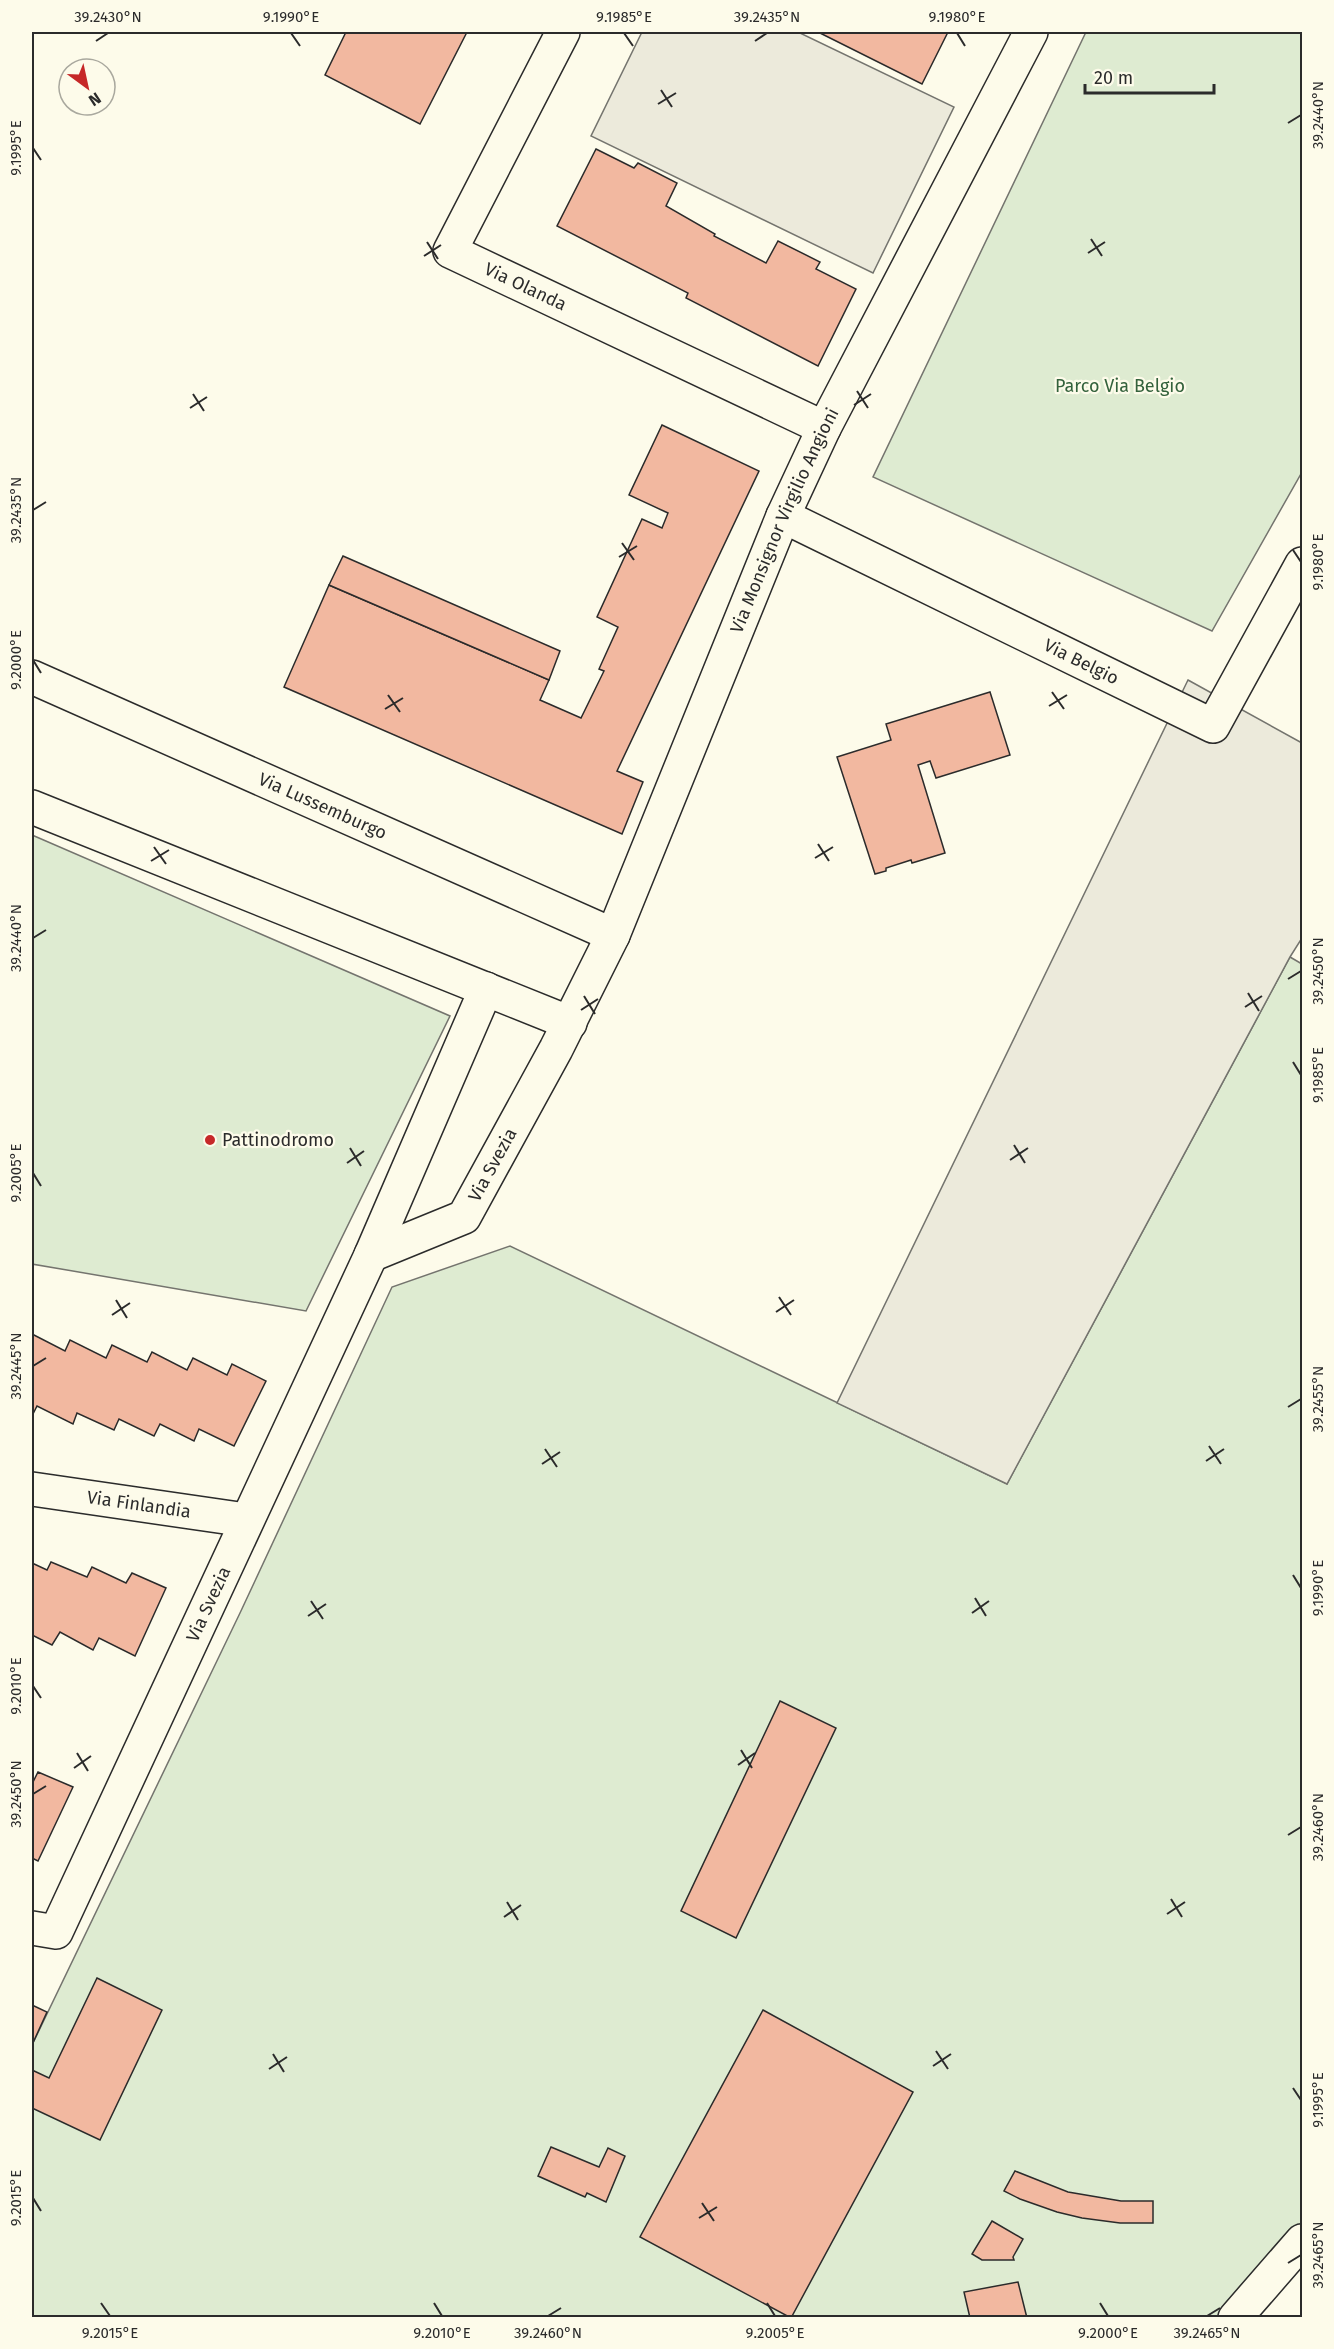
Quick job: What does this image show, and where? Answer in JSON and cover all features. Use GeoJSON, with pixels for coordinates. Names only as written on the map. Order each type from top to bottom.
{"type":"FeatureCollection","features":[{"type":"Feature","properties":{"kind":"street","name":"Via Olanda"},"geometry":{"type":"LineString","coordinates":[[563,32],[450,251],[824,428]]}},
{"type":"Feature","properties":{"kind":"street","name":"Via Monsignor Virgilio Angioni"},"geometry":{"type":"LineString","coordinates":[[570,1023],[613,935],[783,516],[824,428],[1031,32]]}},
{"type":"Feature","properties":{"kind":"street","name":"Via Belgio"},"geometry":{"type":"LineString","coordinates":[[783,516],[1213,726],[1302,564]]}},
{"type":"Feature","properties":{"kind":"street","name":"Via Lussemburgo"},"geometry":{"type":"LineString","coordinates":[[32,677],[613,935]]}},
{"type":"Feature","properties":{"kind":"street"},"geometry":{"type":"LineString","coordinates":[[32,807],[570,1023]]}},
{"type":"Feature","properties":{"kind":"street","name":"Via Svezia"},"geometry":{"type":"LineString","coordinates":[[32,1928],[56,1932],[370,1255],[486,990]]}},
{"type":"Feature","properties":{"kind":"street","name":"Via Svezia"},"geometry":{"type":"LineString","coordinates":[[370,1255],[464,1217],[570,1023]]}},
{"type":"Feature","properties":{"kind":"street","name":"Via Finlandia"},"geometry":{"type":"LineString","coordinates":[[32,1489],[246,1520]]}},
{"type":"Feature","properties":{"kind":"street"},"geometry":{"type":"LineString","coordinates":[[1235,2318],[1302,2241]]}},
{"type":"Feature","properties":{"kind":"green space","name":"Parco Via Belgio"},"geometry":{"type":"Polygon","coordinates":[[[1086,32],[1302,32],[1302,472],[1212,631],[873,477],[1086,32]]]}},
{"type":"Feature","properties":{"kind":"green space","name":"Pattinodromo"},"geometry":{"type":"Polygon","coordinates":[[[32,835],[450,1016],[306,1311],[32,1264],[32,835]]]}},
{"type":"Feature","properties":{"kind":"green space"},"geometry":{"type":"Polygon","coordinates":[[[1290,957],[1302,964],[1302,2229],[1224,2317],[32,2318],[32,2045],[240,1613],[392,1287],[510,1246],[1007,1484],[1290,957]]]}},
{"type":"Feature","properties":{"kind":"shaded area"},"geometry":{"type":"Polygon","coordinates":[[[642,32],[798,32],[954,107],[873,273],[591,136],[642,32]]]}},
{"type":"Feature","properties":{"kind":"shaded area"},"geometry":{"type":"Polygon","coordinates":[[[1188,680],[1302,743],[1302,938],[1007,1484],[837,1403],[1188,680]]]}},
{"type":"Feature","properties":{"kind":"building"},"geometry":{"type":"Polygon","coordinates":[[[346,32],[467,32],[420,124],[325,75],[346,32]]]}},
{"type":"Feature","properties":{"kind":"building"},"geometry":{"type":"Polygon","coordinates":[[[818,32],[948,32],[922,84],[818,32]]]}},
{"type":"Feature","properties":{"kind":"building"},"geometry":{"type":"Polygon","coordinates":[[[596,149],[634,168],[638,163],[677,183],[666,206],[715,234],[714,236],[766,263],[778,241],[820,262],[816,269],[856,289],[818,366],[686,298],[688,293],[557,226],[596,149]]]}},
{"type":"Feature","properties":{"kind":"building"},"geometry":{"type":"Polygon","coordinates":[[[662,425],[759,471],[617,771],[643,782],[622,834],[284,687],[329,585],[549,680],[540,700],[581,718],[604,671],[599,669],[618,627],[597,617],[642,519],[662,528],[668,513],[629,495],[662,425]]]}},
{"type":"Feature","properties":{"kind":"building"},"geometry":{"type":"Polygon","coordinates":[[[343,556],[560,651],[549,680],[329,585],[343,556]]]}},
{"type":"Feature","properties":{"kind":"building"},"geometry":{"type":"Polygon","coordinates":[[[990,692],[1010,755],[936,778],[930,761],[918,765],[945,853],[912,863],[911,860],[875,874],[837,757],[891,740],[886,724],[990,692]]]}},
{"type":"Feature","properties":{"kind":"building"},"geometry":{"type":"Polygon","coordinates":[[[32,1334],[65,1351],[70,1340],[106,1358],[112,1345],[147,1362],[152,1352],[187,1370],[193,1358],[227,1375],[232,1364],[266,1381],[234,1446],[199,1429],[194,1441],[160,1424],[154,1436],[119,1419],[114,1430],[77,1413],[73,1424],[37,1406],[32,1416],[32,1334]]]}},
{"type":"Feature","properties":{"kind":"building"},"geometry":{"type":"Polygon","coordinates":[[[51,1562],[87,1577],[92,1567],[126,1583],[132,1573],[166,1588],[135,1656],[99,1638],[93,1650],[60,1632],[52,1645],[32,1635],[32,1563],[47,1570],[51,1562]]]}},
{"type":"Feature","properties":{"kind":"building"},"geometry":{"type":"Polygon","coordinates":[[[780,1701],[836,1728],[736,1938],[681,1911],[780,1701]]]}},
{"type":"Feature","properties":{"kind":"building"},"geometry":{"type":"Polygon","coordinates":[[[38,1772],[73,1787],[38,1861],[32,1858],[32,1784],[38,1772]]]}},
{"type":"Feature","properties":{"kind":"building"},"geometry":{"type":"Polygon","coordinates":[[[97,1978],[162,2010],[100,2140],[32,2108],[32,2070],[49,2078],[97,1978]]]}},
{"type":"Feature","properties":{"kind":"building"},"geometry":{"type":"Polygon","coordinates":[[[32,2005],[47,2012],[32,2045],[32,2005]]]}},
{"type":"Feature","properties":{"kind":"building"},"geometry":{"type":"Polygon","coordinates":[[[763,2010],[913,2092],[791,2318],[640,2237],[763,2010]]]}},
{"type":"Feature","properties":{"kind":"building"},"geometry":{"type":"Polygon","coordinates":[[[551,2147],[599,2167],[608,2148],[625,2156],[606,2202],[587,2193],[585,2197],[538,2176],[551,2147]]]}},
{"type":"Feature","properties":{"kind":"building"},"geometry":{"type":"Polygon","coordinates":[[[1015,2171],[1068,2192],[1121,2201],[1153,2201],[1153,2223],[1120,2223],[1082,2218],[1020,2199],[1004,2191],[1015,2171]]]}},
{"type":"Feature","properties":{"kind":"building"},"geometry":{"type":"Polygon","coordinates":[[[992,2221],[1023,2239],[1013,2257],[1014,2260],[982,2260],[972,2254],[992,2221]]]}},
{"type":"Feature","properties":{"kind":"building"},"geometry":{"type":"Polygon","coordinates":[[[1018,2282],[1027,2318],[970,2318],[964,2292],[1018,2282]]]}},
{"type":"Feature","properties":{"kind":"place","name":"Pattinodromo"},"geometry":{"type":"Point","coordinates":[210,1140]}}]}
